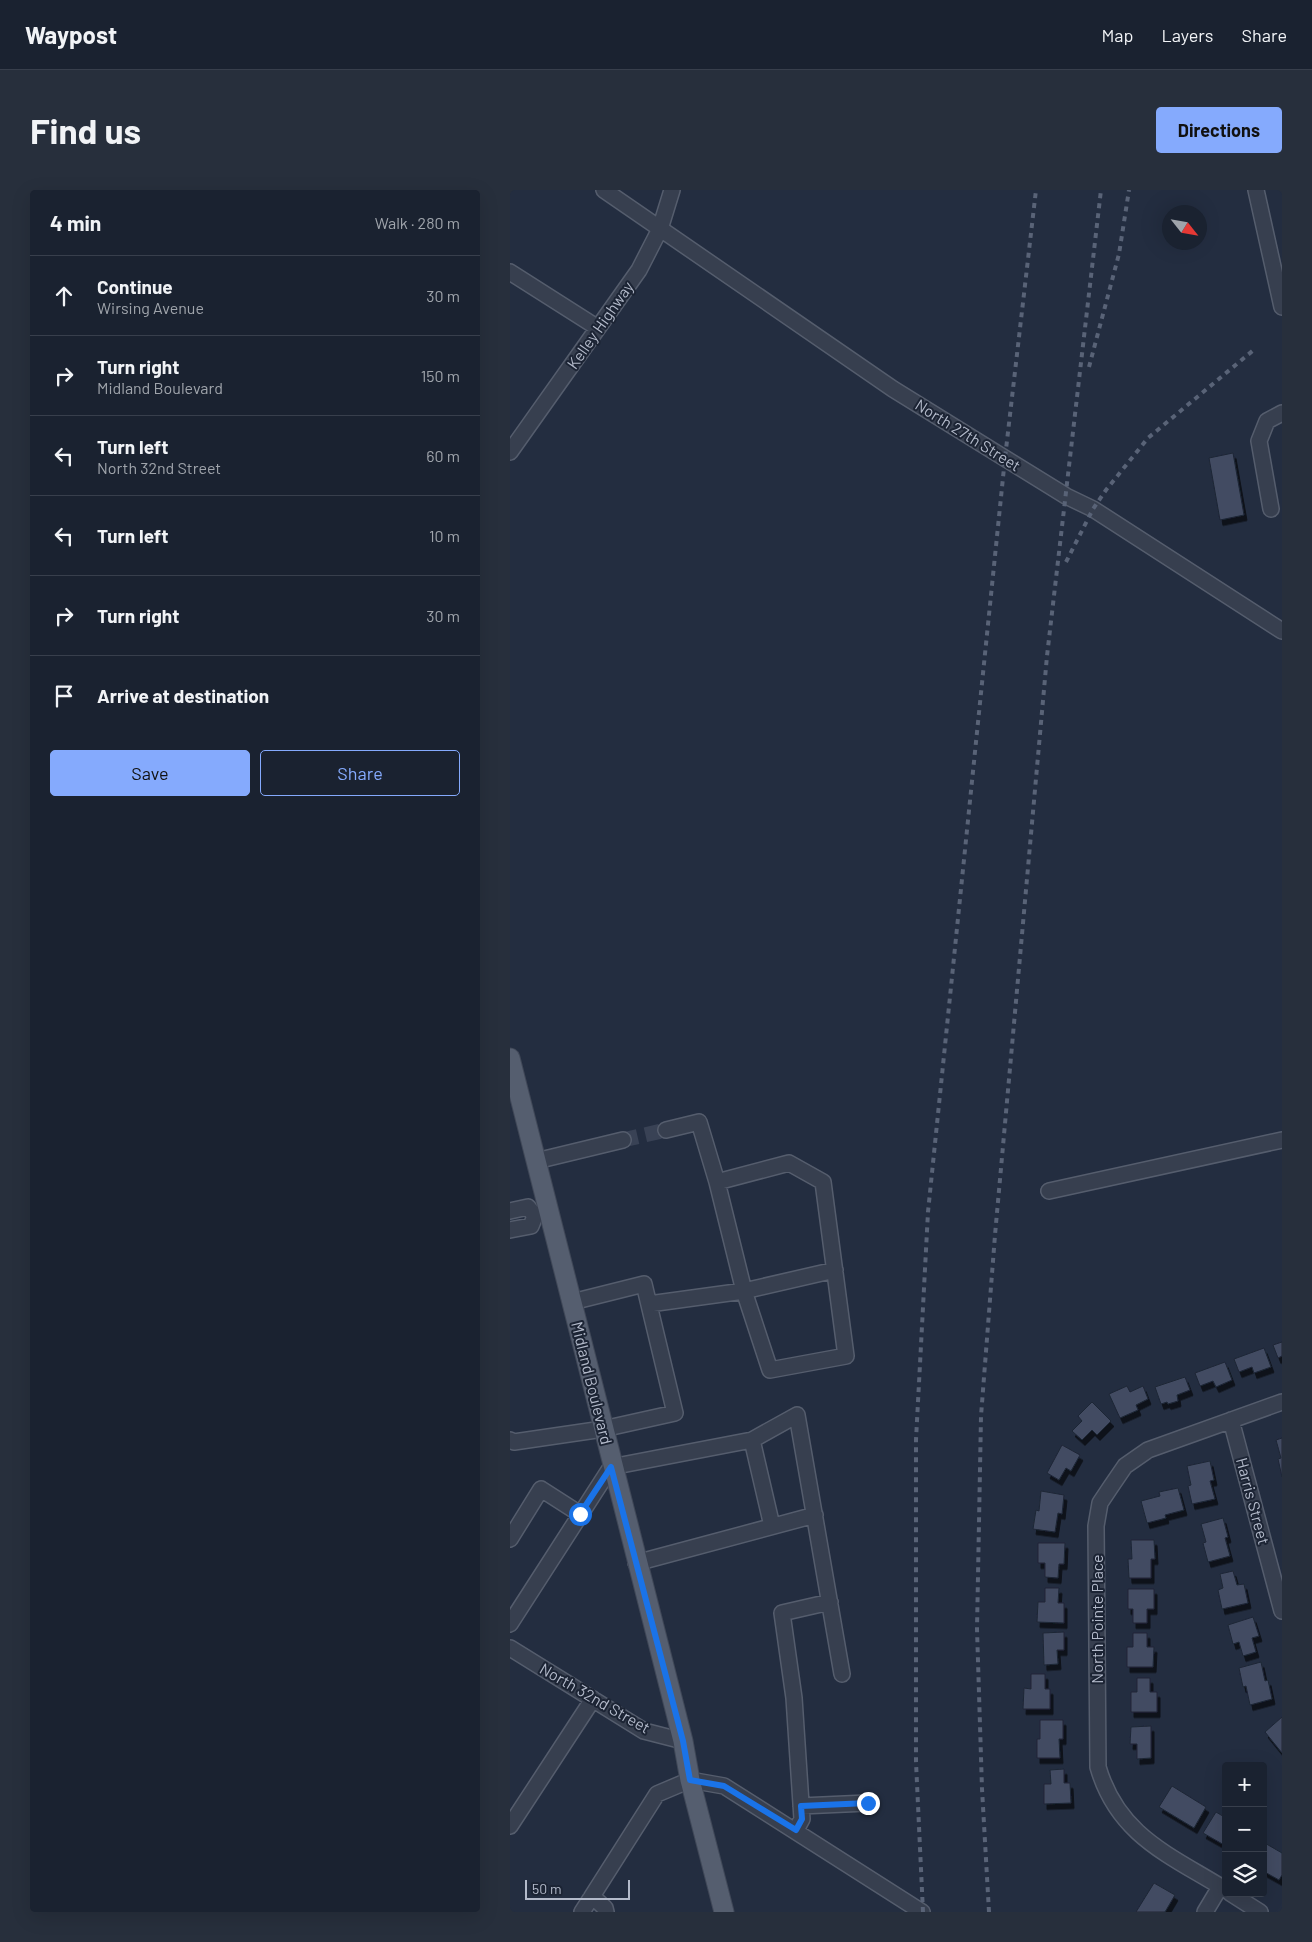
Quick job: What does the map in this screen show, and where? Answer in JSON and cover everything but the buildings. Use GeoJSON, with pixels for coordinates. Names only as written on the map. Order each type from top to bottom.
{"type":"FeatureCollection","features":[{"type":"Feature","properties":{"kind":"main road","name":"Midland Boulevard"},"geometry":{"type":"LineString","coordinates":[[510,1058],[536,1161],[542,1215],[572,1302],[611,1467],[683,1741],[690,1780],[724,1912]]}},
{"type":"Feature","properties":{"kind":"street","name":"North 27th Street"},"geometry":{"type":"LineString","coordinates":[[604,190],[894,389],[1074,500],[1093,509],[1282,631]]}},
{"type":"Feature","properties":{"kind":"street","name":"Kelley Highway"},"geometry":{"type":"LineString","coordinates":[[510,452],[639,270],[660,229],[672,190]]}},
{"type":"Feature","properties":{"kind":"street"},"geometry":{"type":"LineString","coordinates":[[1256,190],[1282,307]]}},
{"type":"Feature","properties":{"kind":"street"},"geometry":{"type":"LineString","coordinates":[[510,272],[598,328]]}},
{"type":"Feature","properties":{"kind":"street"},"geometry":{"type":"LineString","coordinates":[[1271,509],[1259,441],[1267,420],[1282,413]]}},
{"type":"Feature","properties":{"kind":"street"},"geometry":{"type":"LineString","coordinates":[[666,1130],[699,1122],[717,1182],[744,1291],[770,1370],[846,1356],[823,1182],[789,1163],[717,1182]]}},
{"type":"Feature","properties":{"kind":"street"},"geometry":{"type":"LineString","coordinates":[[536,1161],[624,1140]]}},
{"type":"Feature","properties":{"kind":"street"},"geometry":{"type":"LineString","coordinates":[[1049,1191],[1282,1140]]}},
{"type":"Feature","properties":{"kind":"street"},"geometry":{"type":"LineString","coordinates":[[510,1211],[528,1207],[542,1215],[531,1226],[510,1230]]}},
{"type":"Feature","properties":{"kind":"street"},"geometry":{"type":"LineString","coordinates":[[649,1304],[744,1291],[835,1270]]}},
{"type":"Feature","properties":{"kind":"street"},"geometry":{"type":"LineString","coordinates":[[510,1440],[514,1442],[603,1429],[675,1413],[644,1284],[572,1302]]}},
{"type":"Feature","properties":{"kind":"street","name":"North Pointe Place"},"geometry":{"type":"LineString","coordinates":[[1222,1888],[1146,1840],[1130,1826],[1117,1810],[1103,1785],[1098,1767],[1096,1526],[1100,1503],[1125,1466],[1148,1450],[1282,1402]]}},
{"type":"Feature","properties":{"kind":"street"},"geometry":{"type":"LineString","coordinates":[[510,1624],[611,1467],[752,1440],[797,1415],[842,1674]]}},
{"type":"Feature","properties":{"kind":"street","name":"Harris Street"},"geometry":{"type":"LineString","coordinates":[[1231,1420],[1282,1611]]}},
{"type":"Feature","properties":{"kind":"street"},"geometry":{"type":"LineString","coordinates":[[752,1440],[772,1526]]}},
{"type":"Feature","properties":{"kind":"street"},"geometry":{"type":"LineString","coordinates":[[510,1539],[541,1490],[580,1514]]}},
{"type":"Feature","properties":{"kind":"street"},"geometry":{"type":"LineString","coordinates":[[636,1563],[815,1515]]}},
{"type":"Feature","properties":{"kind":"street"},"geometry":{"type":"LineString","coordinates":[[796,1830],[802,1819],[794,1698],[782,1613],[830,1602]]}},
{"type":"Feature","properties":{"kind":"street","name":"North 32nd Street"},"geometry":{"type":"LineString","coordinates":[[510,1648],[644,1731],[683,1741]]}},
{"type":"Feature","properties":{"kind":"street"},"geometry":{"type":"LineString","coordinates":[[510,1826],[593,1699]]}},
{"type":"Feature","properties":{"kind":"street"},"geometry":{"type":"LineString","coordinates":[[582,1912],[657,1794],[690,1780],[724,1786],[796,1830],[922,1912]]}},
{"type":"Feature","properties":{"kind":"street"},"geometry":{"type":"LineString","coordinates":[[801,1806],[868,1803]]}},
{"type":"Feature","properties":{"kind":"street"},"geometry":{"type":"LineString","coordinates":[[1204,1912],[1222,1893]]}},
{"type":"Feature","properties":{"kind":"street"},"geometry":{"type":"LineString","coordinates":[[592,1896],[605,1908],[606,1912]]}},
{"type":"Feature","properties":{"kind":"street","name":"North Pointe Place"},"geometry":{"type":"LineString","coordinates":[[1236,1897],[1260,1912]]}},
{"type":"Feature","properties":{"kind":"tunnel"},"geometry":{"type":"LineString","coordinates":[[623,1140],[666,1130]]}},
{"type":"Feature","properties":{"kind":"railway"},"geometry":{"type":"LineString","coordinates":[[923,1912],[916,1762],[916,1440],[928,1212],[1005,458],[1036,190]]}},
{"type":"Feature","properties":{"kind":"railway"},"geometry":{"type":"LineString","coordinates":[[989,1912],[982,1789],[977,1629],[981,1416],[995,1235],[1047,656],[1101,190]]}},
{"type":"Feature","properties":{"kind":"railway"},"geometry":{"type":"LineString","coordinates":[[1089,367],[1119,254],[1129,190]]}},
{"type":"Feature","properties":{"kind":"railway"},"geometry":{"type":"LineString","coordinates":[[1066,562],[1093,509],[1148,438],[1256,348]]}},
{"type":"Feature","properties":{"kind":"route"},"geometry":{"type":"LineString","coordinates":[[580,1514],[611,1467],[683,1741],[690,1780],[724,1786],[796,1830],[802,1819],[801,1806],[868,1803]]}}]}
